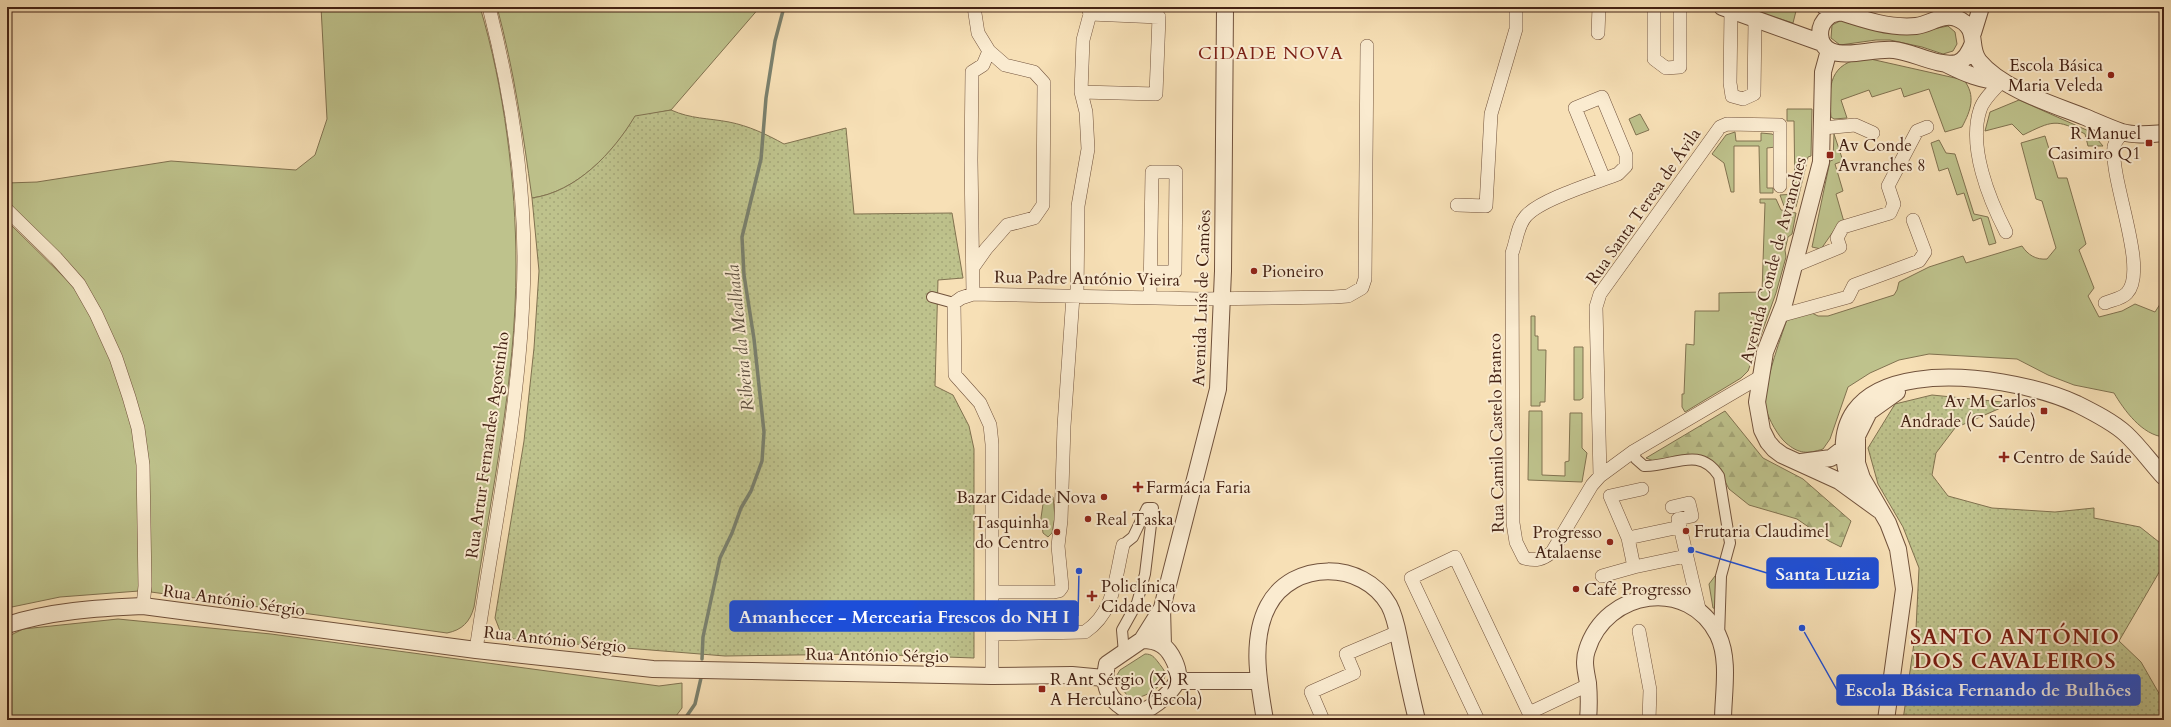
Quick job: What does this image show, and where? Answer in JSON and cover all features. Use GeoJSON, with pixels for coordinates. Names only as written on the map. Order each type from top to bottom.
{"type":"FeatureCollection","features":[{"type":"Feature","properties":{"kind":"street","name":"Rua Artur Fernandes Agostinho"},"geometry":{"type":"LineString","coordinates":[[476,650],[518,377],[523,297],[523,244],[516,143],[507,82],[489,7]]}},
{"type":"Feature","properties":{"kind":"street"},"geometry":{"type":"LineString","coordinates":[[974,7],[978,33],[989,51],[1005,65],[1034,72],[1044,83],[1043,205],[1034,218],[1008,225],[986,249],[974,266]]}},
{"type":"Feature","properties":{"kind":"street","name":"Avenida Luís de Camões"},"geometry":{"type":"LineString","coordinates":[[1162,608],[1218,389],[1223,298],[1226,7]]}},
{"type":"Feature","properties":{"kind":"street"},"geometry":{"type":"LineString","coordinates":[[1457,205],[1486,206],[1491,114],[1516,29],[1516,7]]}},
{"type":"Feature","properties":{"kind":"street"},"geometry":{"type":"LineString","coordinates":[[1598,32],[1599,7]]}},
{"type":"Feature","properties":{"kind":"street"},"geometry":{"type":"LineString","coordinates":[[1654,7],[1654,59],[1666,68],[1680,67],[1680,7]]}},
{"type":"Feature","properties":{"kind":"street"},"geometry":{"type":"LineString","coordinates":[[1825,7],[1884,25],[1902,28],[1921,26],[1944,12],[1964,23],[1973,38],[1975,54],[1979,60],[2002,81],[2123,132],[2148,135],[2164,133]]}},
{"type":"Feature","properties":{"kind":"street"},"geometry":{"type":"LineString","coordinates":[[1946,64],[1958,62],[1968,55],[1981,7]]}},
{"type":"Feature","properties":{"kind":"street"},"geometry":{"type":"LineString","coordinates":[[1754,20],[1754,94],[1743,99],[1732,96],[1730,83],[1727,9],[1826,46],[1842,54],[1876,49],[1911,52],[1946,64],[1977,78],[1988,81],[2002,81]]}},
{"type":"Feature","properties":{"kind":"street"},"geometry":{"type":"LineString","coordinates":[[992,592],[1054,592],[1059,591],[1062,587],[1058,546],[1075,296],[1078,206],[1088,149],[1086,112],[1081,92],[1083,40],[1089,11],[1158,17],[1156,94],[1081,92]]}},
{"type":"Feature","properties":{"kind":"street","name":"Avenida Conde de Avranches"},"geometry":{"type":"LineString","coordinates":[[1842,12],[1828,16],[1822,24],[1820,34],[1826,46],[1823,72],[1823,128],[1821,162],[1794,266],[1779,316],[1765,352],[1757,402],[1762,430],[1768,442],[1774,449],[1782,455],[1826,474],[1880,510]]}},
{"type":"Feature","properties":{"kind":"street","name":"Rua Padre António Vieira"},"geometry":{"type":"LineString","coordinates":[[954,303],[961,298],[973,294],[1223,298],[1334,297],[1348,296],[1362,288],[1364,280],[1367,46]]}},
{"type":"Feature","properties":{"kind":"street"},"geometry":{"type":"LineString","coordinates":[[973,294],[974,266],[971,160],[972,72],[983,64],[989,51]]}},
{"type":"Feature","properties":{"kind":"street"},"geometry":{"type":"LineString","coordinates":[[2002,81],[1980,108],[1975,136],[1993,206],[2006,232]]}},
{"type":"Feature","properties":{"kind":"street"},"geometry":{"type":"LineString","coordinates":[[1602,97],[1626,155],[1626,166],[1618,174],[1604,179],[1575,108],[1602,97]]}},
{"type":"Feature","properties":{"kind":"street","name":"Rua Santa Teresa de Ávila"},"geometry":{"type":"LineString","coordinates":[[1600,476],[1596,307],[1600,294],[1720,128],[1727,124],[1780,125],[1780,186]]}},
{"type":"Feature","properties":{"kind":"street"},"geometry":{"type":"LineString","coordinates":[[1823,128],[1855,125],[1873,132]]}},
{"type":"Feature","properties":{"kind":"street"},"geometry":{"type":"LineString","coordinates":[[1794,266],[1840,247],[1837,238],[1843,227],[1890,213],[1894,204],[1888,186],[1917,131],[1927,128]]}},
{"type":"Feature","properties":{"kind":"street"},"geometry":{"type":"LineString","coordinates":[[2104,302],[2126,295],[2130,289],[2134,268],[2129,231],[2118,185],[2113,146],[2123,132]]}},
{"type":"Feature","properties":{"kind":"street"},"geometry":{"type":"LineString","coordinates":[[1150,272],[1175,272],[1176,172],[1152,172],[1150,272],[1150,297]]}},
{"type":"Feature","properties":{"kind":"street","name":"Rua Camilo Castelo Branco"},"geometry":{"type":"LineString","coordinates":[[1604,179],[1538,206],[1526,216],[1519,228],[1512,253],[1513,523],[1516,542],[1524,558],[1534,561],[1544,558],[1552,552],[1592,484],[1600,476],[1634,451],[1760,377]]}},
{"type":"Feature","properties":{"kind":"street"},"geometry":{"type":"LineString","coordinates":[[7,210],[56,258],[79,284],[96,314],[130,397],[138,428],[143,465],[145,586],[142,606]]}},
{"type":"Feature","properties":{"kind":"street"},"geometry":{"type":"LineString","coordinates":[[1779,316],[1848,297],[1854,284],[1919,261],[1925,252],[1914,220]]}},
{"type":"Feature","properties":{"kind":"street"},"geometry":{"type":"LineString","coordinates":[[932,297],[954,303],[955,375],[980,403],[990,425],[992,444],[992,676]]}},
{"type":"Feature","properties":{"kind":"street"},"geometry":{"type":"LineString","coordinates":[[1852,490],[1844,464],[1844,449],[1846,432],[1855,412],[1873,393],[1889,386],[1942,377],[1965,377],[2002,382],[2076,404],[2101,417],[2126,434],[2162,470]]}},
{"type":"Feature","properties":{"kind":"street"},"geometry":{"type":"LineString","coordinates":[[1797,462],[1825,460],[1844,449],[1857,436],[1869,412],[1889,396],[1916,381]]}},
{"type":"Feature","properties":{"kind":"street"},"geometry":{"type":"LineString","coordinates":[[1857,436],[1857,463],[1862,478],[1888,523],[1898,549],[1904,589],[1886,720]]}},
{"type":"Feature","properties":{"kind":"street"},"geometry":{"type":"LineString","coordinates":[[1634,451],[1636,459],[1644,466],[1692,458],[1705,462],[1713,467],[1719,476],[1730,543],[1721,576],[1719,637]]}},
{"type":"Feature","properties":{"kind":"street"},"geometry":{"type":"LineString","coordinates":[[1634,567],[1628,538],[1610,496],[1642,489]]}},
{"type":"Feature","properties":{"kind":"street"},"geometry":{"type":"LineString","coordinates":[[1672,507],[1689,503],[1692,516],[1678,519],[1700,613]]}},
{"type":"Feature","properties":{"kind":"street"},"geometry":{"type":"LineString","coordinates":[[992,634],[1085,632],[1097,624],[1110,602],[1123,545],[1133,537],[1147,508],[1153,508],[1144,574],[1137,603],[1122,630],[1124,653]]}},
{"type":"Feature","properties":{"kind":"street"},"geometry":{"type":"LineString","coordinates":[[1628,538],[1680,527]]}},
{"type":"Feature","properties":{"kind":"street"},"geometry":{"type":"LineString","coordinates":[[1602,576],[1634,567],[1686,556]]}},
{"type":"Feature","properties":{"kind":"street"},"geometry":{"type":"LineString","coordinates":[[1478,720],[1411,578],[1455,557],[1530,713],[1588,685]]}},
{"type":"Feature","properties":{"kind":"street"},"geometry":{"type":"LineString","coordinates":[[1265,720],[1258,681],[1259,636],[1268,606],[1286,584],[1301,576],[1317,571],[1334,571],[1352,574],[1368,582],[1379,591],[1389,605],[1398,632],[1417,720]]}},
{"type":"Feature","properties":{"kind":"street"},"geometry":{"type":"LineString","coordinates":[[1591,716],[1585,666],[1586,651],[1600,625],[1622,605],[1637,599],[1665,598],[1685,603],[1700,613],[1712,624],[1719,637],[1723,650],[1724,666],[1723,720]]}},
{"type":"Feature","properties":{"kind":"street","name":"Rua António Sérgio"},"geometry":{"type":"LineString","coordinates":[[7,625],[35,616],[91,608],[142,606],[476,650],[653,669],[992,676],[1072,675],[1104,678]]}},
{"type":"Feature","properties":{"kind":"street"},"geometry":{"type":"LineString","coordinates":[[1142,640],[1153,640],[1163,646],[1171,656],[1177,670],[1177,681],[1164,698],[1141,713],[1129,716],[1115,701],[1108,689],[1104,678],[1107,664],[1142,640],[1162,608]]}},
{"type":"Feature","properties":{"kind":"street"},"geometry":{"type":"LineString","coordinates":[[1162,608],[1163,646]]}},
{"type":"Feature","properties":{"kind":"street"},"geometry":{"type":"LineString","coordinates":[[1639,631],[1650,690],[1649,720]]}},
{"type":"Feature","properties":{"kind":"street"},"geometry":{"type":"LineString","coordinates":[[1323,720],[1311,692],[1354,673],[1346,654],[1398,632]]}},
{"type":"Feature","properties":{"kind":"street"},"geometry":{"type":"LineString","coordinates":[[1177,681],[1258,681]]}},
{"type":"Feature","properties":{"kind":"green space"},"geometry":{"type":"Polygon","coordinates":[[[321,7],[480,7],[496,69],[507,135],[514,201],[516,266],[512,352],[501,437],[474,607],[468,621],[452,632],[447,633],[151,592],[148,504],[122,361],[39,234],[7,203],[7,183],[37,182],[171,161],[296,170],[315,155],[327,119],[321,7]]]}},
{"type":"Feature","properties":{"kind":"green space"},"geometry":{"type":"Polygon","coordinates":[[[497,7],[760,7],[671,110],[635,117],[616,144],[592,169],[564,188],[532,198],[513,78],[497,7]]]}},
{"type":"Feature","properties":{"kind":"green space"},"geometry":{"type":"Polygon","coordinates":[[[1742,7],[1797,7],[1793,23],[1742,7]]]}},
{"type":"Feature","properties":{"kind":"green space"},"geometry":{"type":"Polygon","coordinates":[[[1842,20],[1922,31],[1948,26],[1955,32],[1957,44],[1953,51],[1943,54],[1922,47],[1890,40],[1876,40],[1840,45],[1831,38],[1832,25],[1842,20]]]}},
{"type":"Feature","properties":{"kind":"green space"},"geometry":{"type":"Polygon","coordinates":[[[1866,58],[1964,80],[1970,92],[1971,103],[1968,115],[1962,127],[1945,132],[1929,89],[1904,97],[1901,88],[1872,97],[1869,90],[1841,100],[1847,118],[1834,119],[1831,117],[1831,86],[1838,70],[1854,60],[1866,58]]]}},
{"type":"Feature","properties":{"kind":"green space"},"geometry":{"type":"Polygon","coordinates":[[[2019,100],[2091,132],[2103,146],[2088,146],[2085,134],[2067,125],[2054,123],[2048,124],[2023,135],[2012,124],[1985,131],[1990,112],[2019,100]]]}},
{"type":"Feature","properties":{"kind":"green space"},"geometry":{"type":"Polygon","coordinates":[[[1787,109],[1812,109],[1811,156],[1808,157],[1796,207],[1784,206],[1780,195],[1795,194],[1794,121],[1787,121],[1787,109]]]}},
{"type":"Feature","properties":{"kind":"green space"},"geometry":{"type":"Polygon","coordinates":[[[671,110],[693,117],[729,122],[744,126],[784,144],[846,128],[854,214],[952,213],[963,278],[938,280],[935,386],[953,395],[969,426],[974,449],[974,658],[865,654],[725,656],[514,639],[500,631],[495,618],[524,441],[534,348],[539,271],[532,198],[564,188],[592,169],[616,144],[635,116],[671,110]]]}},
{"type":"Feature","properties":{"kind":"green space"},"geometry":{"type":"Polygon","coordinates":[[[1640,114],[1649,130],[1636,135],[1629,119],[1640,114]]]}},
{"type":"Feature","properties":{"kind":"green space"},"geometry":{"type":"Polygon","coordinates":[[[1735,132],[1736,141],[1761,141],[1761,133],[1772,134],[1776,137],[1776,147],[1767,148],[1767,188],[1773,188],[1773,193],[1760,193],[1759,146],[1734,146],[1734,192],[1731,192],[1724,163],[1712,154],[1726,135],[1735,132]]]}},
{"type":"Feature","properties":{"kind":"green space"},"geometry":{"type":"Polygon","coordinates":[[[1834,134],[1843,161],[1835,164],[1843,191],[1836,194],[1844,222],[1837,226],[1821,249],[1812,247],[1830,161],[1833,160],[1834,134]]]}},
{"type":"Feature","properties":{"kind":"green space"},"geometry":{"type":"Polygon","coordinates":[[[2045,136],[2058,178],[2067,178],[2086,244],[2079,250],[2094,288],[2088,296],[2099,317],[2122,311],[2135,304],[2155,312],[2164,298],[2164,437],[2148,432],[2134,421],[2114,393],[2074,385],[2048,375],[2017,359],[1929,354],[1899,360],[1870,373],[1848,387],[1830,439],[1823,449],[1812,452],[1803,452],[1786,443],[1777,432],[1767,413],[1765,400],[1772,364],[1787,319],[1810,312],[1818,316],[1828,316],[1894,295],[1899,282],[1929,267],[1963,256],[1966,263],[2022,246],[2033,256],[2039,259],[2047,259],[2056,248],[2042,201],[2036,199],[2021,143],[2045,136]]]}},
{"type":"Feature","properties":{"kind":"green space"},"geometry":{"type":"Polygon","coordinates":[[[1939,140],[1946,153],[1955,154],[1974,214],[1988,217],[1996,243],[1989,245],[1981,218],[1973,221],[1964,193],[1957,195],[1948,168],[1939,171],[1931,143],[1939,140]]]}},
{"type":"Feature","properties":{"kind":"green space"},"geometry":{"type":"Polygon","coordinates":[[[1760,199],[1776,199],[1781,210],[1796,213],[1792,234],[1788,237],[1785,250],[1786,257],[1776,293],[1748,371],[1741,378],[1685,412],[1682,407],[1682,394],[1684,394],[1686,344],[1694,345],[1695,311],[1719,311],[1719,293],[1762,292],[1765,203],[1760,203],[1760,199]]]}},
{"type":"Feature","properties":{"kind":"green space"},"geometry":{"type":"Polygon","coordinates":[[[7,221],[72,285],[87,309],[113,365],[128,405],[137,446],[139,591],[60,597],[7,608],[7,221]]]}},
{"type":"Feature","properties":{"kind":"green space"},"geometry":{"type":"Polygon","coordinates":[[[1531,316],[1535,316],[1535,336],[1538,336],[1538,350],[1546,350],[1545,402],[1540,402],[1540,406],[1531,406],[1531,316]]]}},
{"type":"Feature","properties":{"kind":"green space"},"geometry":{"type":"Polygon","coordinates":[[[1574,347],[1583,347],[1583,398],[1580,400],[1574,400],[1574,347]]]}},
{"type":"Feature","properties":{"kind":"green space"},"geometry":{"type":"Polygon","coordinates":[[[1932,395],[2012,403],[1955,428],[1936,453],[1932,475],[1948,496],[1992,508],[2055,512],[2094,508],[2094,518],[2140,527],[2164,546],[2161,569],[2119,641],[2141,662],[2164,702],[2164,720],[1903,720],[1916,629],[1919,568],[1903,527],[1878,484],[1868,448],[1895,404],[1932,395]]]}},
{"type":"Feature","properties":{"kind":"green space"},"geometry":{"type":"Polygon","coordinates":[[[1529,411],[1542,411],[1542,475],[1565,476],[1565,462],[1569,461],[1570,413],[1582,413],[1582,448],[1587,453],[1582,482],[1528,480],[1529,411]]]}},
{"type":"Feature","properties":{"kind":"green space"},"geometry":{"type":"Polygon","coordinates":[[[1725,411],[1763,458],[1803,479],[1851,521],[1841,547],[1829,541],[1797,519],[1749,505],[1729,489],[1717,466],[1659,463],[1646,458],[1725,411]]]}},
{"type":"Feature","properties":{"kind":"green space"},"geometry":{"type":"Polygon","coordinates":[[[1048,494],[1053,497],[1055,517],[1052,533],[1048,537],[1043,533],[1041,518],[1044,497],[1048,494]]]}},
{"type":"Feature","properties":{"kind":"green space"},"geometry":{"type":"Polygon","coordinates":[[[1718,572],[1717,609],[1713,608],[1709,584],[1718,572]]]}},
{"type":"Feature","properties":{"kind":"green space"},"geometry":{"type":"Polygon","coordinates":[[[118,619],[271,634],[659,686],[682,683],[682,708],[673,720],[7,720],[7,637],[23,629],[118,619]]]}},
{"type":"Feature","properties":{"kind":"green space"},"geometry":{"type":"Polygon","coordinates":[[[1145,654],[1151,655],[1157,660],[1165,673],[1164,678],[1162,683],[1152,692],[1140,697],[1129,698],[1121,687],[1117,675],[1120,670],[1145,654]]]}},
{"type":"Feature","properties":{"kind":"waterway","name":"Ribeira da Mealhada"},"geometry":{"type":"LineString","coordinates":[[702,659],[703,637],[720,558],[732,533],[741,508],[751,491],[762,461],[764,432],[754,339],[744,275],[742,237],[761,159],[766,98],[775,41],[784,7]]}},
{"type":"Feature","properties":{"kind":"waterway","name":"Ribeira da Mealhada"},"geometry":{"type":"LineString","coordinates":[[684,720],[695,704],[701,678]]}},
{"type":"Feature","properties":{"kind":"place","name":"Escola Básica Maria Veleda"},"geometry":{"type":"Point","coordinates":[2111,75]}},
{"type":"Feature","properties":{"kind":"place","name":"R Manuel Casimiro Q1"},"geometry":{"type":"Point","coordinates":[2149,143]}},
{"type":"Feature","properties":{"kind":"place","name":"Av Conde Avranches 8"},"geometry":{"type":"Point","coordinates":[1830,155]}},
{"type":"Feature","properties":{"kind":"place","name":"Pioneiro"},"geometry":{"type":"Point","coordinates":[1254,271]}},
{"type":"Feature","properties":{"kind":"place","name":"Av M Carlos Andrade (C Saúde)"},"geometry":{"type":"Point","coordinates":[2044,411]}},
{"type":"Feature","properties":{"kind":"place","name":"Centro de Saúde"},"geometry":{"type":"Point","coordinates":[2004,457]}},
{"type":"Feature","properties":{"kind":"place","name":"Farmácia Faria"},"geometry":{"type":"Point","coordinates":[1138,487]}},
{"type":"Feature","properties":{"kind":"place","name":"Bazar Cidade Nova"},"geometry":{"type":"Point","coordinates":[1104,497]}},
{"type":"Feature","properties":{"kind":"place","name":"Real Taska"},"geometry":{"type":"Point","coordinates":[1088,519]}},
{"type":"Feature","properties":{"kind":"place","name":"Frutaria Claudimel"},"geometry":{"type":"Point","coordinates":[1686,531]}},
{"type":"Feature","properties":{"kind":"place","name":"Tasquinha do Centro"},"geometry":{"type":"Point","coordinates":[1057,532]}},
{"type":"Feature","properties":{"kind":"place","name":"Progresso Atalaense"},"geometry":{"type":"Point","coordinates":[1610,542]}},
{"type":"Feature","properties":{"kind":"place","name":"Santa Luzia"},"geometry":{"type":"Point","coordinates":[1691,550]}},
{"type":"Feature","properties":{"kind":"place","name":"Amanhecer - Mercearia Frescos do NH I"},"geometry":{"type":"Point","coordinates":[1079,571]}},
{"type":"Feature","properties":{"kind":"place","name":"Café Progresso"},"geometry":{"type":"Point","coordinates":[1576,589]}},
{"type":"Feature","properties":{"kind":"place","name":"Policlínica Cidade Nova"},"geometry":{"type":"Point","coordinates":[1092,596]}},
{"type":"Feature","properties":{"kind":"place","name":"Escola Básica Fernando de Bulhões"},"geometry":{"type":"Point","coordinates":[1802,628]}},
{"type":"Feature","properties":{"kind":"place","name":"R Ant Sérgio (X) R A Herculano (Escola)"},"geometry":{"type":"Point","coordinates":[1042,689]}},
{"type":"Feature","properties":{"kind":"district","name":"CIDADE NOVA"},"geometry":{"type":"Point","coordinates":[1271,53]}},
{"type":"Feature","properties":{"kind":"district","name":"SANTO ANTÓNIO DOS CAVALEIROS"},"geometry":{"type":"Point","coordinates":[2015,649]}}]}
